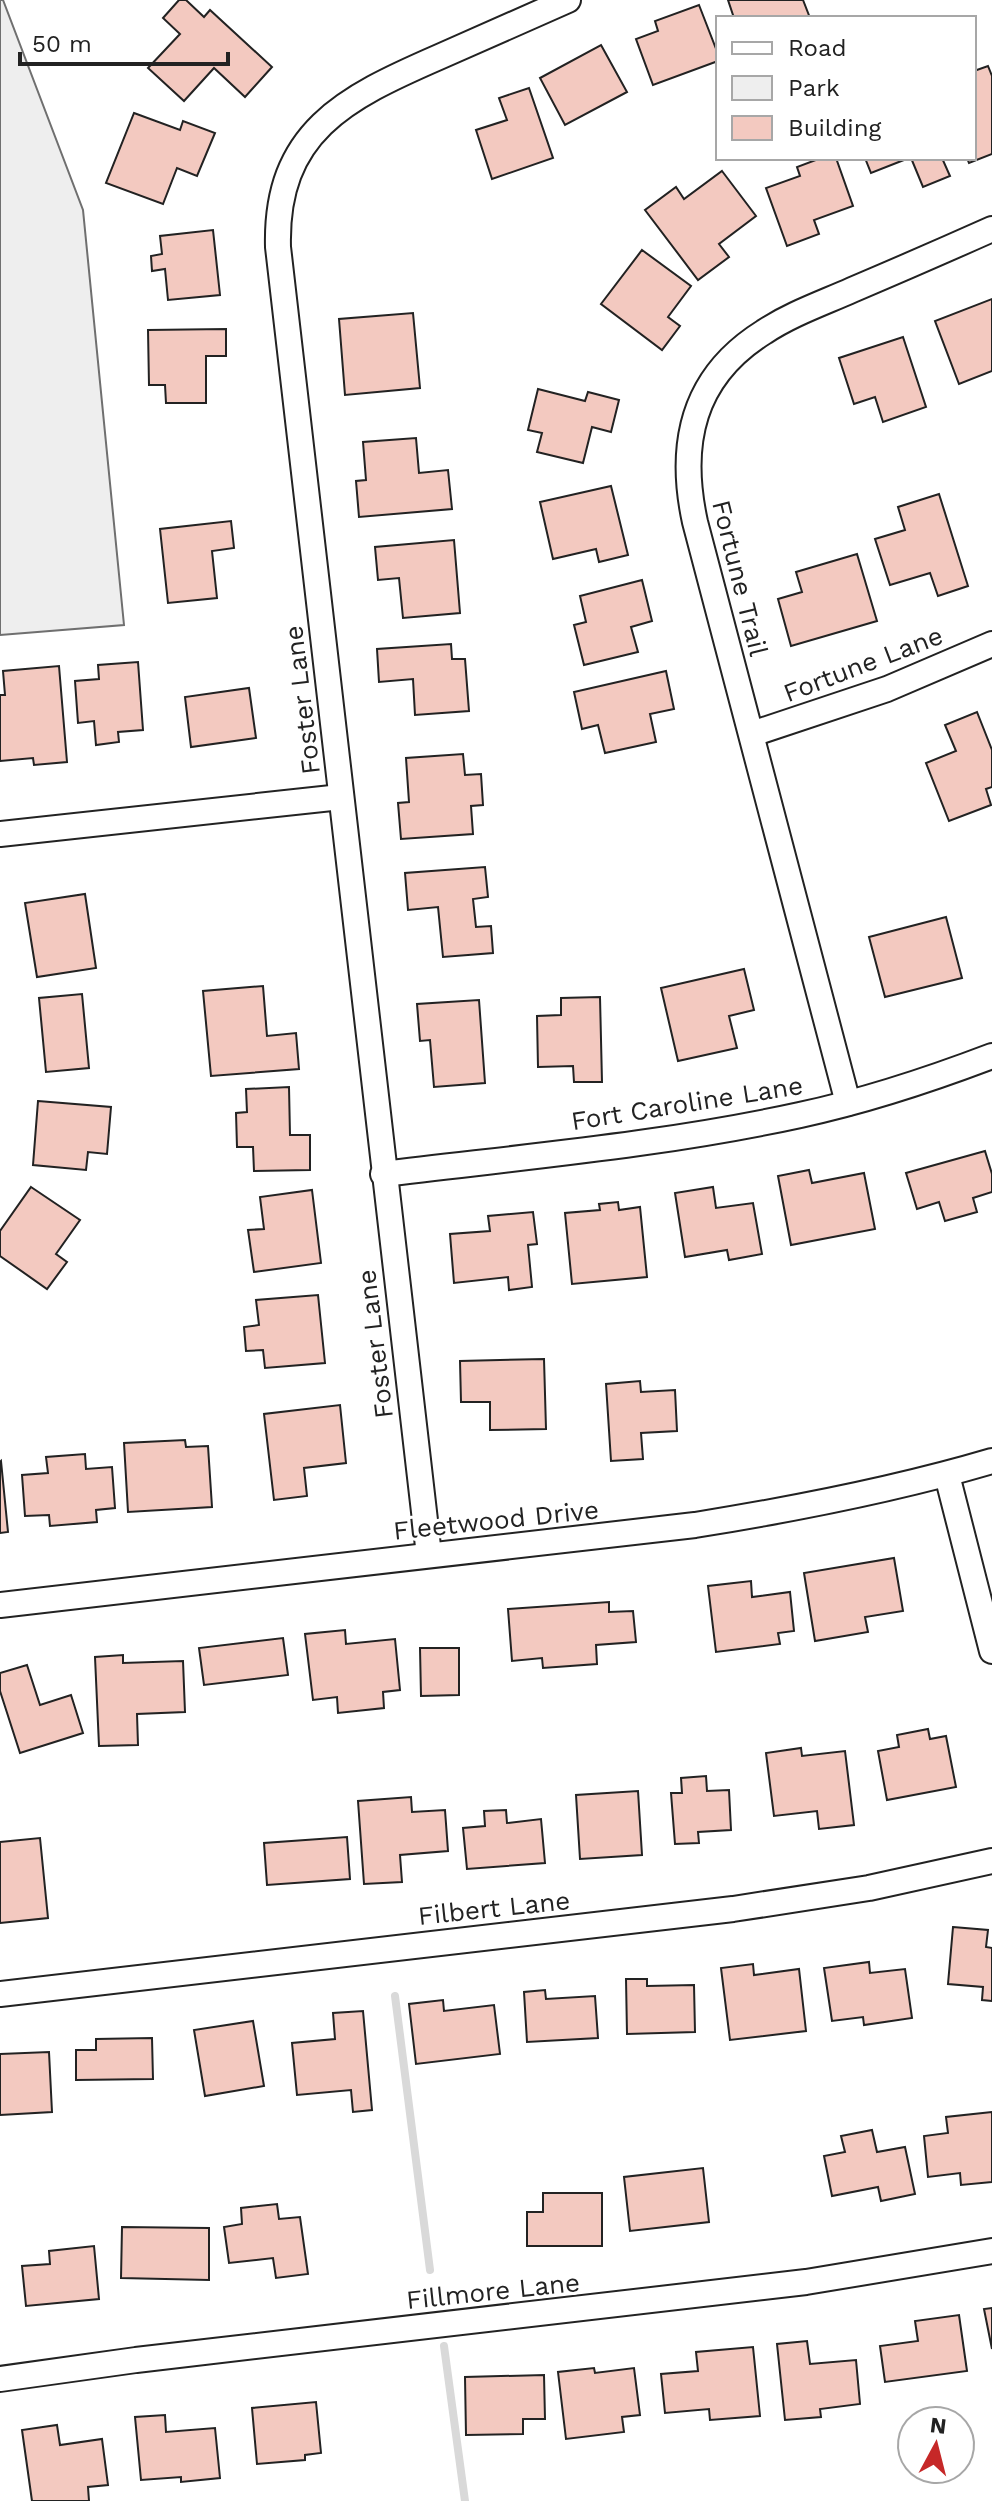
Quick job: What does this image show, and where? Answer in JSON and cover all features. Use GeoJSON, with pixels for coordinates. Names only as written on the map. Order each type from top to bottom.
{"type":"FeatureCollection","features":[{"type":"Feature","properties":{"kind":"street","name":"Foster Lane"},"geometry":{"type":"LineString","coordinates":[[429,1555],[278,247],[279,207],[306,141],[346,103],[418,66],[568,0]]}},
{"type":"Feature","properties":{"kind":"street","name":"Fortune Trail"},"geometry":{"type":"LineString","coordinates":[[848,1103],[691,502],[688,443],[708,387],[733,356],[766,330],[992,229]]}},
{"type":"Feature","properties":{"kind":"street","name":"Fortune Lane"},"geometry":{"type":"LineString","coordinates":[[752,734],[887,689],[992,644]]}},
{"type":"Feature","properties":{"kind":"street"},"geometry":{"type":"LineString","coordinates":[[0,834],[341,797]]}},
{"type":"Feature","properties":{"kind":"street","name":"Fort Caroline Lane"},"geometry":{"type":"LineString","coordinates":[[383,1174],[748,1126],[848,1103],[992,1056]]}},
{"type":"Feature","properties":{"kind":"street","name":"Fleetwood Drive"},"geometry":{"type":"LineString","coordinates":[[0,1605],[633,1533],[836,1501],[992,1461]]}},
{"type":"Feature","properties":{"kind":"street"},"geometry":{"type":"LineString","coordinates":[[947,1475],[992,1651]]}},
{"type":"Feature","properties":{"kind":"street","name":"Filbert Lane"},"geometry":{"type":"LineString","coordinates":[[0,1994],[748,1907],[869,1888],[992,1861]]}},
{"type":"Feature","properties":{"kind":"street","name":"Fillmore Lane"},"geometry":{"type":"LineString","coordinates":[[0,2379],[136,2360],[806,2282],[992,2251]]}},
{"type":"Feature","properties":{"kind":"green space"},"geometry":{"type":"Polygon","coordinates":[[[0,0],[3,0],[83,210],[124,625],[0,635],[0,0]]]}},
{"type":"Feature","properties":{"kind":"building"},"geometry":{"type":"Polygon","coordinates":[[[179,0],[186,0],[204,17],[210,10],[272,67],[245,97],[214,68],[184,101],[148,68],[180,34],[163,18],[179,0]]]}},
{"type":"Feature","properties":{"kind":"building"},"geometry":{"type":"Polygon","coordinates":[[[728,0],[803,0],[809,16],[733,16],[728,0]]]}},
{"type":"Feature","properties":{"kind":"building"},"geometry":{"type":"Polygon","coordinates":[[[699,5],[716,49],[716,62],[653,85],[636,39],[658,31],[655,21],[699,5]]]}},
{"type":"Feature","properties":{"kind":"building"},"geometry":{"type":"Polygon","coordinates":[[[601,45],[627,92],[565,125],[540,78],[601,45]]]}},
{"type":"Feature","properties":{"kind":"building"},"geometry":{"type":"Polygon","coordinates":[[[988,66],[992,76],[992,154],[969,163],[968,160],[976,160],[976,70],[988,66]]]}},
{"type":"Feature","properties":{"kind":"building"},"geometry":{"type":"Polygon","coordinates":[[[529,88],[553,158],[492,179],[476,130],[507,120],[499,98],[529,88]]]}},
{"type":"Feature","properties":{"kind":"building"},"geometry":{"type":"Polygon","coordinates":[[[134,113],[180,130],[183,121],[215,133],[197,176],[177,168],[163,204],[106,183],[134,113]]]}},
{"type":"Feature","properties":{"kind":"building"},"geometry":{"type":"Polygon","coordinates":[[[816,160],[837,160],[853,206],[814,220],[819,234],[787,246],[766,188],[800,176],[797,167],[816,160]]]}},
{"type":"Feature","properties":{"kind":"building"},"geometry":{"type":"Polygon","coordinates":[[[866,160],[904,160],[871,173],[866,160]]]}},
{"type":"Feature","properties":{"kind":"building"},"geometry":{"type":"Polygon","coordinates":[[[912,160],[943,160],[950,176],[923,187],[912,160]]]}},
{"type":"Feature","properties":{"kind":"building"},"geometry":{"type":"Polygon","coordinates":[[[722,171],[756,216],[719,244],[729,257],[698,280],[645,210],[676,187],[684,199],[722,171]]]}},
{"type":"Feature","properties":{"kind":"building"},"geometry":{"type":"Polygon","coordinates":[[[213,230],[220,295],[168,300],[165,269],[152,271],[151,256],[162,254],[160,236],[213,230]]]}},
{"type":"Feature","properties":{"kind":"building"},"geometry":{"type":"Polygon","coordinates":[[[642,250],[691,286],[668,317],[680,326],[662,350],[601,304],[642,250]]]}},
{"type":"Feature","properties":{"kind":"building"},"geometry":{"type":"Polygon","coordinates":[[[992,299],[992,371],[959,384],[935,321],[992,299]]]}},
{"type":"Feature","properties":{"kind":"building"},"geometry":{"type":"Polygon","coordinates":[[[413,313],[420,388],[345,395],[339,319],[413,313]]]}},
{"type":"Feature","properties":{"kind":"building"},"geometry":{"type":"Polygon","coordinates":[[[226,329],[226,356],[206,356],[206,403],[166,403],[165,385],[149,385],[148,330],[226,329]]]}},
{"type":"Feature","properties":{"kind":"building"},"geometry":{"type":"Polygon","coordinates":[[[903,337],[926,407],[883,422],[875,397],[854,404],[839,358],[903,337]]]}},
{"type":"Feature","properties":{"kind":"building"},"geometry":{"type":"Polygon","coordinates":[[[538,389],[585,401],[588,392],[619,400],[611,432],[592,427],[583,463],[537,452],[542,433],[528,430],[538,389]]]}},
{"type":"Feature","properties":{"kind":"building"},"geometry":{"type":"Polygon","coordinates":[[[416,438],[419,473],[448,470],[452,509],[359,517],[356,481],[366,480],[363,442],[416,438]]]}},
{"type":"Feature","properties":{"kind":"building"},"geometry":{"type":"Polygon","coordinates":[[[611,486],[628,555],[599,562],[596,549],[553,559],[540,502],[611,486]]]}},
{"type":"Feature","properties":{"kind":"building"},"geometry":{"type":"Polygon","coordinates":[[[939,494],[968,586],[938,596],[930,573],[890,585],[875,539],[905,530],[898,507],[939,494]]]}},
{"type":"Feature","properties":{"kind":"building"},"geometry":{"type":"Polygon","coordinates":[[[231,521],[234,548],[212,551],[217,598],[168,603],[160,529],[231,521]]]}},
{"type":"Feature","properties":{"kind":"building"},"geometry":{"type":"Polygon","coordinates":[[[454,540],[460,613],[403,618],[399,578],[378,580],[375,547],[454,540]]]}},
{"type":"Feature","properties":{"kind":"building"},"geometry":{"type":"Polygon","coordinates":[[[857,554],[877,621],[791,646],[778,599],[802,592],[796,572],[857,554]]]}},
{"type":"Feature","properties":{"kind":"building"},"geometry":{"type":"Polygon","coordinates":[[[642,580],[652,621],[631,627],[638,652],[584,665],[574,625],[586,622],[580,596],[642,580]]]}},
{"type":"Feature","properties":{"kind":"building"},"geometry":{"type":"Polygon","coordinates":[[[451,644],[452,659],[465,659],[469,711],[415,715],[413,679],[379,682],[377,649],[451,644]]]}},
{"type":"Feature","properties":{"kind":"building"},"geometry":{"type":"Polygon","coordinates":[[[138,662],[143,730],[118,732],[119,742],[96,745],[94,721],[78,723],[75,681],[99,679],[98,665],[138,662]]]}},
{"type":"Feature","properties":{"kind":"building"},"geometry":{"type":"Polygon","coordinates":[[[59,666],[67,762],[34,765],[33,758],[0,761],[0,695],[5,695],[3,671],[59,666]]]}},
{"type":"Feature","properties":{"kind":"building"},"geometry":{"type":"Polygon","coordinates":[[[666,671],[674,709],[650,714],[656,742],[605,753],[598,725],[582,729],[574,692],[666,671]]]}},
{"type":"Feature","properties":{"kind":"building"},"geometry":{"type":"Polygon","coordinates":[[[249,688],[256,738],[191,747],[185,697],[249,688]]]}},
{"type":"Feature","properties":{"kind":"building"},"geometry":{"type":"Polygon","coordinates":[[[977,712],[992,750],[992,787],[986,789],[991,805],[949,821],[926,763],[956,751],[945,725],[977,712]]]}},
{"type":"Feature","properties":{"kind":"building"},"geometry":{"type":"Polygon","coordinates":[[[463,754],[465,775],[481,774],[483,805],[471,806],[473,834],[401,839],[398,803],[409,802],[406,758],[463,754]]]}},
{"type":"Feature","properties":{"kind":"building"},"geometry":{"type":"Polygon","coordinates":[[[485,867],[488,897],[473,899],[476,927],[491,926],[493,953],[443,957],[438,907],[408,910],[405,873],[485,867]]]}},
{"type":"Feature","properties":{"kind":"building"},"geometry":{"type":"Polygon","coordinates":[[[85,894],[96,968],[37,977],[25,903],[85,894]]]}},
{"type":"Feature","properties":{"kind":"building"},"geometry":{"type":"Polygon","coordinates":[[[946,917],[962,978],[885,997],[869,937],[946,917]]]}},
{"type":"Feature","properties":{"kind":"building"},"geometry":{"type":"Polygon","coordinates":[[[744,969],[754,1010],[729,1016],[737,1048],[678,1061],[661,988],[744,969]]]}},
{"type":"Feature","properties":{"kind":"building"},"geometry":{"type":"Polygon","coordinates":[[[263,986],[267,1036],[296,1033],[299,1069],[211,1076],[203,991],[263,986]]]}},
{"type":"Feature","properties":{"kind":"building"},"geometry":{"type":"Polygon","coordinates":[[[82,994],[89,1068],[46,1072],[39,998],[82,994]]]}},
{"type":"Feature","properties":{"kind":"building"},"geometry":{"type":"Polygon","coordinates":[[[600,997],[602,1082],[574,1082],[573,1066],[538,1067],[537,1016],[561,1015],[561,998],[600,997]]]}},
{"type":"Feature","properties":{"kind":"building"},"geometry":{"type":"Polygon","coordinates":[[[479,1000],[485,1083],[434,1087],[430,1040],[420,1041],[417,1004],[479,1000]]]}},
{"type":"Feature","properties":{"kind":"building"},"geometry":{"type":"Polygon","coordinates":[[[289,1087],[290,1135],[310,1135],[310,1170],[254,1171],[253,1147],[237,1147],[236,1113],[247,1112],[246,1089],[289,1087]]]}},
{"type":"Feature","properties":{"kind":"building"},"geometry":{"type":"Polygon","coordinates":[[[38,1101],[111,1107],[107,1154],[88,1152],[86,1170],[33,1165],[38,1101]]]}},
{"type":"Feature","properties":{"kind":"building"},"geometry":{"type":"Polygon","coordinates":[[[985,1151],[992,1174],[992,1192],[973,1198],[977,1212],[945,1221],[939,1202],[917,1209],[906,1173],[985,1151]]]}},
{"type":"Feature","properties":{"kind":"building"},"geometry":{"type":"Polygon","coordinates":[[[809,1170],[812,1183],[864,1173],[875,1229],[791,1245],[778,1176],[809,1170]]]}},
{"type":"Feature","properties":{"kind":"building"},"geometry":{"type":"Polygon","coordinates":[[[31,1187],[80,1220],[56,1254],[67,1262],[47,1289],[0,1256],[0,1231],[31,1187]]]}},
{"type":"Feature","properties":{"kind":"building"},"geometry":{"type":"Polygon","coordinates":[[[713,1187],[716,1208],[753,1203],[762,1254],[729,1260],[727,1250],[685,1257],[675,1193],[713,1187]]]}},
{"type":"Feature","properties":{"kind":"building"},"geometry":{"type":"Polygon","coordinates":[[[312,1190],[321,1263],[254,1272],[248,1230],[264,1229],[260,1197],[312,1190]]]}},
{"type":"Feature","properties":{"kind":"building"},"geometry":{"type":"Polygon","coordinates":[[[618,1202],[619,1210],[640,1207],[647,1277],[572,1284],[565,1213],[600,1210],[599,1204],[618,1202]]]}},
{"type":"Feature","properties":{"kind":"building"},"geometry":{"type":"Polygon","coordinates":[[[533,1212],[537,1244],[528,1245],[532,1287],[509,1290],[508,1277],[454,1283],[450,1234],[490,1231],[488,1216],[533,1212]]]}},
{"type":"Feature","properties":{"kind":"building"},"geometry":{"type":"Polygon","coordinates":[[[318,1295],[325,1363],[265,1368],[263,1350],[246,1351],[244,1327],[259,1325],[256,1300],[318,1295]]]}},
{"type":"Feature","properties":{"kind":"building"},"geometry":{"type":"Polygon","coordinates":[[[544,1359],[546,1429],[490,1430],[490,1402],[461,1402],[460,1361],[544,1359]]]}},
{"type":"Feature","properties":{"kind":"building"},"geometry":{"type":"Polygon","coordinates":[[[640,1381],[641,1392],[675,1390],[677,1431],[641,1433],[643,1459],[611,1461],[606,1384],[640,1381]]]}},
{"type":"Feature","properties":{"kind":"building"},"geometry":{"type":"Polygon","coordinates":[[[340,1405],[346,1463],[304,1468],[307,1496],[274,1500],[264,1414],[340,1405]]]}},
{"type":"Feature","properties":{"kind":"building"},"geometry":{"type":"Polygon","coordinates":[[[185,1440],[186,1447],[208,1446],[212,1507],[128,1512],[124,1443],[185,1440]]]}},
{"type":"Feature","properties":{"kind":"building"},"geometry":{"type":"Polygon","coordinates":[[[85,1454],[86,1469],[112,1467],[115,1508],[96,1510],[97,1522],[50,1526],[49,1515],[25,1516],[22,1475],[48,1473],[46,1457],[85,1454]]]}},
{"type":"Feature","properties":{"kind":"building"},"geometry":{"type":"Polygon","coordinates":[[[0,1462],[8,1532],[0,1533],[0,1462]]]}},
{"type":"Feature","properties":{"kind":"building"},"geometry":{"type":"Polygon","coordinates":[[[894,1558],[903,1611],[865,1617],[868,1632],[815,1641],[804,1573],[894,1558]]]}},
{"type":"Feature","properties":{"kind":"building"},"geometry":{"type":"Polygon","coordinates":[[[751,1581],[752,1597],[790,1592],[794,1631],[778,1633],[780,1644],[716,1652],[708,1586],[751,1581]]]}},
{"type":"Feature","properties":{"kind":"building"},"geometry":{"type":"Polygon","coordinates":[[[609,1602],[609,1612],[633,1611],[636,1642],[596,1645],[597,1664],[543,1668],[542,1658],[512,1661],[508,1609],[609,1602]]]}},
{"type":"Feature","properties":{"kind":"building"},"geometry":{"type":"Polygon","coordinates":[[[345,1630],[346,1644],[395,1639],[400,1690],[383,1692],[384,1708],[338,1713],[337,1697],[313,1700],[305,1634],[345,1630]]]}},
{"type":"Feature","properties":{"kind":"building"},"geometry":{"type":"Polygon","coordinates":[[[283,1638],[288,1675],[204,1685],[199,1648],[283,1638]]]}},
{"type":"Feature","properties":{"kind":"building"},"geometry":{"type":"Polygon","coordinates":[[[420,1648],[459,1648],[459,1695],[421,1696],[420,1648]]]}},
{"type":"Feature","properties":{"kind":"building"},"geometry":{"type":"Polygon","coordinates":[[[123,1655],[123,1663],[183,1661],[185,1712],[137,1714],[138,1745],[99,1746],[95,1657],[123,1655]]]}},
{"type":"Feature","properties":{"kind":"building"},"geometry":{"type":"Polygon","coordinates":[[[27,1665],[40,1705],[71,1695],[83,1733],[20,1753],[0,1691],[0,1673],[27,1665]]]}},
{"type":"Feature","properties":{"kind":"building"},"geometry":{"type":"Polygon","coordinates":[[[928,1729],[930,1739],[946,1736],[956,1787],[887,1800],[878,1751],[899,1747],[897,1735],[928,1729]]]}},
{"type":"Feature","properties":{"kind":"building"},"geometry":{"type":"Polygon","coordinates":[[[801,1748],[802,1756],[845,1751],[854,1825],[819,1829],[817,1811],[774,1816],[766,1753],[801,1748]]]}},
{"type":"Feature","properties":{"kind":"building"},"geometry":{"type":"Polygon","coordinates":[[[706,1776],[707,1791],[729,1790],[731,1830],[698,1832],[699,1843],[675,1844],[671,1793],[682,1793],[681,1778],[706,1776]]]}},
{"type":"Feature","properties":{"kind":"building"},"geometry":{"type":"Polygon","coordinates":[[[638,1791],[642,1855],[580,1859],[576,1795],[638,1791]]]}},
{"type":"Feature","properties":{"kind":"building"},"geometry":{"type":"Polygon","coordinates":[[[411,1797],[412,1812],[445,1810],[448,1851],[400,1855],[402,1882],[364,1884],[358,1801],[411,1797]]]}},
{"type":"Feature","properties":{"kind":"building"},"geometry":{"type":"Polygon","coordinates":[[[506,1810],[507,1823],[541,1819],[545,1863],[467,1869],[463,1828],[485,1826],[484,1811],[506,1810]]]}},
{"type":"Feature","properties":{"kind":"building"},"geometry":{"type":"Polygon","coordinates":[[[347,1837],[350,1879],[267,1885],[264,1843],[347,1837]]]}},
{"type":"Feature","properties":{"kind":"building"},"geometry":{"type":"Polygon","coordinates":[[[40,1838],[48,1918],[0,1923],[0,1842],[40,1838]]]}},
{"type":"Feature","properties":{"kind":"building"},"geometry":{"type":"Polygon","coordinates":[[[953,1927],[988,1930],[986,1947],[992,1948],[992,2001],[982,2000],[983,1987],[948,1984],[953,1927]]]}},
{"type":"Feature","properties":{"kind":"building"},"geometry":{"type":"Polygon","coordinates":[[[869,1962],[870,1973],[905,1969],[912,2018],[864,2025],[863,2017],[832,2021],[824,1968],[869,1962]]]}},
{"type":"Feature","properties":{"kind":"building"},"geometry":{"type":"Polygon","coordinates":[[[753,1964],[754,1975],[799,1969],[806,2031],[730,2040],[721,1968],[753,1964]]]}},
{"type":"Feature","properties":{"kind":"building"},"geometry":{"type":"Polygon","coordinates":[[[626,1979],[647,1979],[647,1986],[694,1985],[695,2032],[627,2034],[626,1979]]]}},
{"type":"Feature","properties":{"kind":"building"},"geometry":{"type":"Polygon","coordinates":[[[545,1990],[546,1999],[595,1996],[598,2038],[527,2042],[524,1992],[545,1990]]]}},
{"type":"Feature","properties":{"kind":"building"},"geometry":{"type":"Polygon","coordinates":[[[443,2000],[444,2011],[494,2005],[500,2054],[416,2064],[409,2004],[443,2000]]]}},
{"type":"Feature","properties":{"kind":"building"},"geometry":{"type":"Polygon","coordinates":[[[363,2011],[372,2110],[353,2112],[351,2090],[297,2095],[292,2043],[335,2039],[333,2013],[363,2011]]]}},
{"type":"Feature","properties":{"kind":"building"},"geometry":{"type":"Polygon","coordinates":[[[253,2021],[264,2086],[205,2096],[194,2030],[253,2021]]]}},
{"type":"Feature","properties":{"kind":"building"},"geometry":{"type":"Polygon","coordinates":[[[152,2038],[153,2079],[76,2080],[76,2050],[96,2050],[96,2039],[152,2038]]]}},
{"type":"Feature","properties":{"kind":"building"},"geometry":{"type":"Polygon","coordinates":[[[49,2052],[52,2112],[0,2115],[0,2054],[49,2052]]]}},
{"type":"Feature","properties":{"kind":"building"},"geometry":{"type":"Polygon","coordinates":[[[992,2112],[992,2182],[961,2185],[960,2173],[928,2177],[924,2136],[948,2133],[946,2117],[992,2112]]]}},
{"type":"Feature","properties":{"kind":"building"},"geometry":{"type":"Polygon","coordinates":[[[872,2130],[877,2152],[905,2147],[915,2194],[881,2201],[878,2187],[832,2196],[824,2156],[845,2152],[841,2136],[872,2130]]]}},
{"type":"Feature","properties":{"kind":"building"},"geometry":{"type":"Polygon","coordinates":[[[703,2168],[709,2222],[630,2231],[624,2177],[703,2168]]]}},
{"type":"Feature","properties":{"kind":"building"},"geometry":{"type":"Polygon","coordinates":[[[543,2193],[602,2193],[602,2246],[527,2246],[527,2212],[543,2212],[543,2193]]]}},
{"type":"Feature","properties":{"kind":"building"},"geometry":{"type":"Polygon","coordinates":[[[277,2204],[279,2219],[300,2217],[308,2274],[276,2278],[273,2258],[229,2263],[224,2227],[242,2224],[241,2208],[277,2204]]]}},
{"type":"Feature","properties":{"kind":"building"},"geometry":{"type":"Polygon","coordinates":[[[122,2227],[209,2228],[209,2280],[121,2278],[122,2227]]]}},
{"type":"Feature","properties":{"kind":"building"},"geometry":{"type":"Polygon","coordinates":[[[94,2246],[99,2299],[26,2306],[22,2266],[50,2264],[49,2251],[94,2246]]]}},
{"type":"Feature","properties":{"kind":"building"},"geometry":{"type":"Polygon","coordinates":[[[992,2308],[992,2349],[984,2309],[992,2308]]]}},
{"type":"Feature","properties":{"kind":"building"},"geometry":{"type":"Polygon","coordinates":[[[959,2315],[967,2371],[885,2382],[880,2346],[918,2341],[915,2321],[959,2315]]]}},
{"type":"Feature","properties":{"kind":"building"},"geometry":{"type":"Polygon","coordinates":[[[807,2341],[810,2364],[856,2360],[860,2404],[820,2409],[821,2417],[785,2420],[777,2344],[807,2341]]]}},
{"type":"Feature","properties":{"kind":"building"},"geometry":{"type":"Polygon","coordinates":[[[753,2347],[760,2416],[710,2420],[709,2409],[665,2413],[661,2374],[698,2371],[696,2352],[753,2347]]]}},
{"type":"Feature","properties":{"kind":"building"},"geometry":{"type":"Polygon","coordinates":[[[594,2368],[595,2373],[634,2368],[640,2415],[622,2417],[624,2432],[566,2439],[558,2372],[594,2368]]]}},
{"type":"Feature","properties":{"kind":"building"},"geometry":{"type":"Polygon","coordinates":[[[544,2375],[545,2419],[523,2419],[523,2434],[466,2435],[465,2377],[544,2375]]]}},
{"type":"Feature","properties":{"kind":"building"},"geometry":{"type":"Polygon","coordinates":[[[316,2402],[321,2453],[305,2455],[305,2460],[257,2464],[252,2408],[316,2402]]]}},
{"type":"Feature","properties":{"kind":"building"},"geometry":{"type":"Polygon","coordinates":[[[165,2415],[166,2432],[215,2428],[220,2478],[181,2482],[181,2477],[141,2480],[135,2417],[165,2415]]]}},
{"type":"Feature","properties":{"kind":"building"},"geometry":{"type":"Polygon","coordinates":[[[57,2425],[60,2445],[102,2439],[108,2485],[88,2487],[89,2501],[32,2501],[22,2430],[57,2425]]]}},
{"type":"Feature","properties":{"kind":"waterway"},"geometry":{"type":"LineString","coordinates":[[395,1996],[430,2270]]}},
{"type":"Feature","properties":{"kind":"waterway"},"geometry":{"type":"LineString","coordinates":[[444,2346],[465,2501]]}}]}
